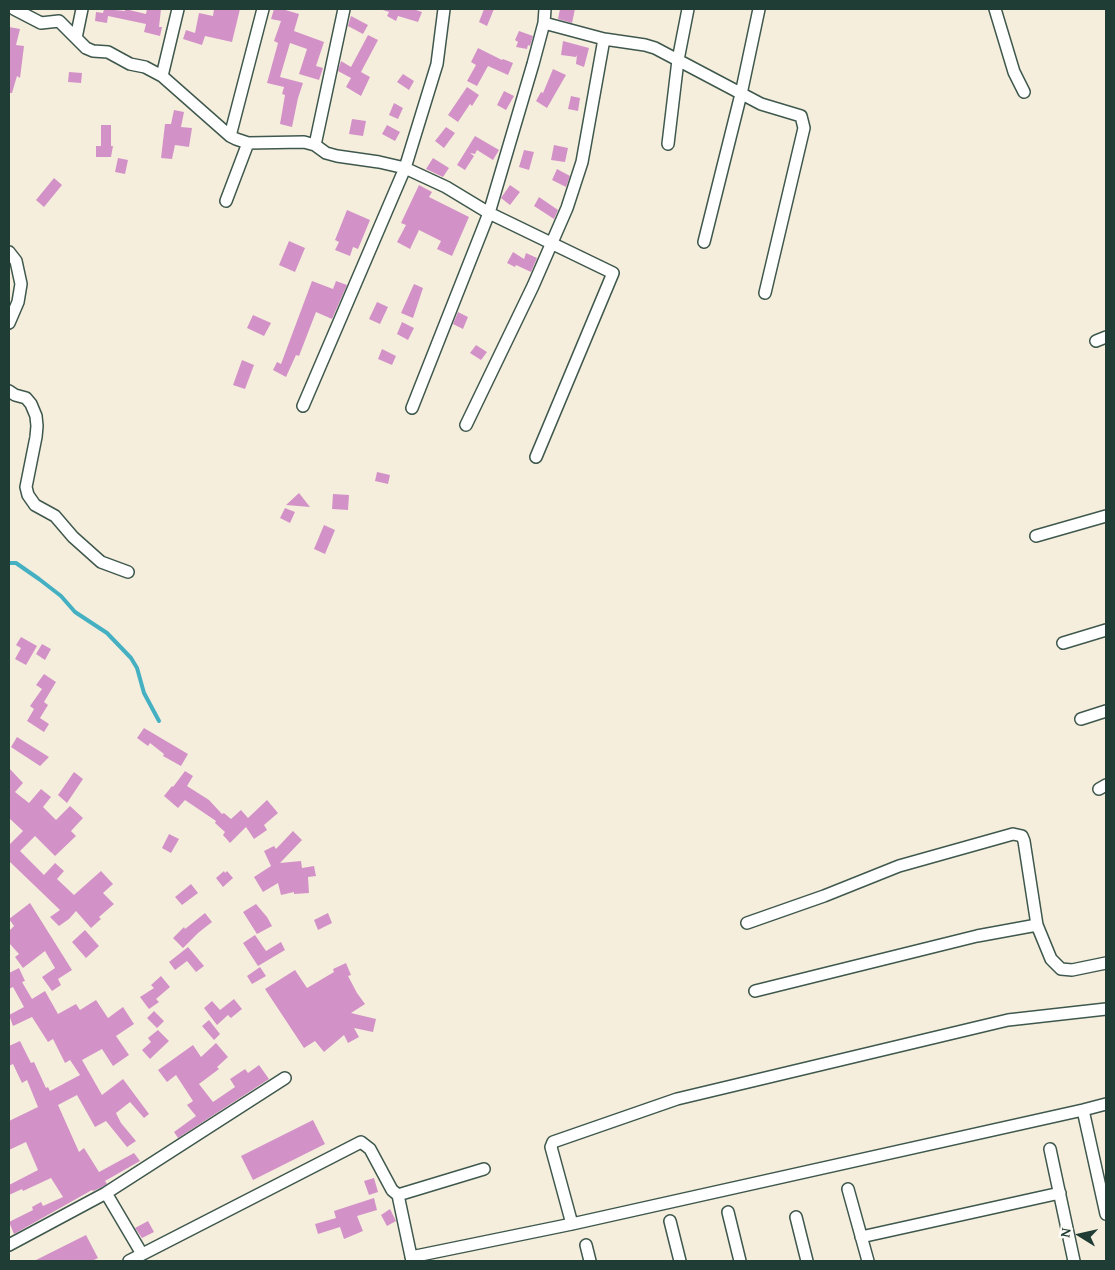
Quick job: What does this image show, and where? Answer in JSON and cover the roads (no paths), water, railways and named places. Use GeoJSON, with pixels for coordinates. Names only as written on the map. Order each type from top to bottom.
{"type":"FeatureCollection","features":[{"type":"Feature","properties":{"kind":"street"},"geometry":{"type":"LineString","coordinates":[[14,9],[41,23],[60,21],[86,48],[93,51],[108,52],[130,64],[144,67],[162,76],[230,136],[248,144],[304,142],[315,145],[326,153],[337,156],[405,168],[446,187],[489,213],[613,273],[536,457]]}},
{"type":"Feature","properties":{"kind":"street"},"geometry":{"type":"LineString","coordinates":[[76,38],[82,9]]}},
{"type":"Feature","properties":{"kind":"street"},"geometry":{"type":"LineString","coordinates":[[162,76],[178,9]]}},
{"type":"Feature","properties":{"kind":"street"},"geometry":{"type":"LineString","coordinates":[[230,136],[263,9]]}},
{"type":"Feature","properties":{"kind":"street"},"geometry":{"type":"LineString","coordinates":[[315,145],[344,9]]}},
{"type":"Feature","properties":{"kind":"street"},"geometry":{"type":"LineString","coordinates":[[303,406],[405,168],[437,64],[444,9]]}},
{"type":"Feature","properties":{"kind":"street"},"geometry":{"type":"LineString","coordinates":[[412,408],[489,213],[544,23],[546,9]]}},
{"type":"Feature","properties":{"kind":"street"},"geometry":{"type":"LineString","coordinates":[[668,144],[678,60],[688,9]]}},
{"type":"Feature","properties":{"kind":"street"},"geometry":{"type":"LineString","coordinates":[[704,242],[741,94],[759,9]]}},
{"type":"Feature","properties":{"kind":"street"},"geometry":{"type":"LineString","coordinates":[[995,9],[1014,72],[1024,92]]}},
{"type":"Feature","properties":{"kind":"street"},"geometry":{"type":"LineString","coordinates":[[544,23],[604,38],[645,45],[767,106],[801,116],[804,128],[765,293]]}},
{"type":"Feature","properties":{"kind":"street"},"geometry":{"type":"LineString","coordinates":[[466,425],[533,286],[567,208],[582,162],[604,38]]}},
{"type":"Feature","properties":{"kind":"street"},"geometry":{"type":"LineString","coordinates":[[226,201],[248,144]]}},
{"type":"Feature","properties":{"kind":"street"},"geometry":{"type":"LineString","coordinates":[[9,252],[16,261],[21,284],[18,302],[9,323]]}},
{"type":"Feature","properties":{"kind":"street"},"geometry":{"type":"LineString","coordinates":[[9,391],[26,398],[36,416],[36,437],[26,487],[28,495],[35,505],[55,516],[73,538],[101,562],[128,572]]}},
{"type":"Feature","properties":{"kind":"street"},"geometry":{"type":"LineString","coordinates":[[1036,536],[1106,516]]}},
{"type":"Feature","properties":{"kind":"street"},"geometry":{"type":"LineString","coordinates":[[1063,643],[1106,630]]}},
{"type":"Feature","properties":{"kind":"street"},"geometry":{"type":"LineString","coordinates":[[1081,719],[1106,711]]}},
{"type":"Feature","properties":{"kind":"street"},"geometry":{"type":"LineString","coordinates":[[747,923],[824,896],[899,866],[1013,834],[1022,836],[1024,841],[1037,925],[1051,959],[1060,969],[1072,970],[1106,963]]}},
{"type":"Feature","properties":{"kind":"street"},"geometry":{"type":"LineString","coordinates":[[755,990],[977,936],[1037,925]]}},
{"type":"Feature","properties":{"kind":"street"},"geometry":{"type":"LineString","coordinates":[[572,1224],[551,1147],[553,1142],[677,1099],[1008,1020],[1106,1009]]}},
{"type":"Feature","properties":{"kind":"street"},"geometry":{"type":"LineString","coordinates":[[9,1245],[106,1193],[285,1078]]}},
{"type":"Feature","properties":{"kind":"street"},"geometry":{"type":"LineString","coordinates":[[128,1261],[361,1142],[370,1150],[392,1190],[398,1195],[412,1259],[1106,1104]]}},
{"type":"Feature","properties":{"kind":"street"},"geometry":{"type":"LineString","coordinates":[[1083,1110],[1104,1190],[1106,1214]]}},
{"type":"Feature","properties":{"kind":"street"},"geometry":{"type":"LineString","coordinates":[[1050,1149],[1060,1193],[1070,1260]]}},
{"type":"Feature","properties":{"kind":"street"},"geometry":{"type":"LineString","coordinates":[[398,1195],[484,1169]]}},
{"type":"Feature","properties":{"kind":"street"},"geometry":{"type":"LineString","coordinates":[[848,1189],[868,1261]]}},
{"type":"Feature","properties":{"kind":"street"},"geometry":{"type":"LineString","coordinates":[[106,1193],[142,1254]]}},
{"type":"Feature","properties":{"kind":"street"},"geometry":{"type":"LineString","coordinates":[[861,1237],[1060,1193]]}},
{"type":"Feature","properties":{"kind":"street"},"geometry":{"type":"LineString","coordinates":[[728,1212],[740,1261]]}},
{"type":"Feature","properties":{"kind":"street"},"geometry":{"type":"LineString","coordinates":[[796,1217],[807,1261]]}},
{"type":"Feature","properties":{"kind":"street"},"geometry":{"type":"LineString","coordinates":[[670,1221],[680,1261]]}},
{"type":"Feature","properties":{"kind":"street"},"geometry":{"type":"LineString","coordinates":[[586,1245],[590,1261]]}},
{"type":"Feature","properties":{"kind":"waterway"},"geometry":{"type":"LineString","coordinates":[[9,563],[16,563],[61,596],[75,612],[107,633],[131,658],[137,668],[144,693],[159,721]]}}]}
